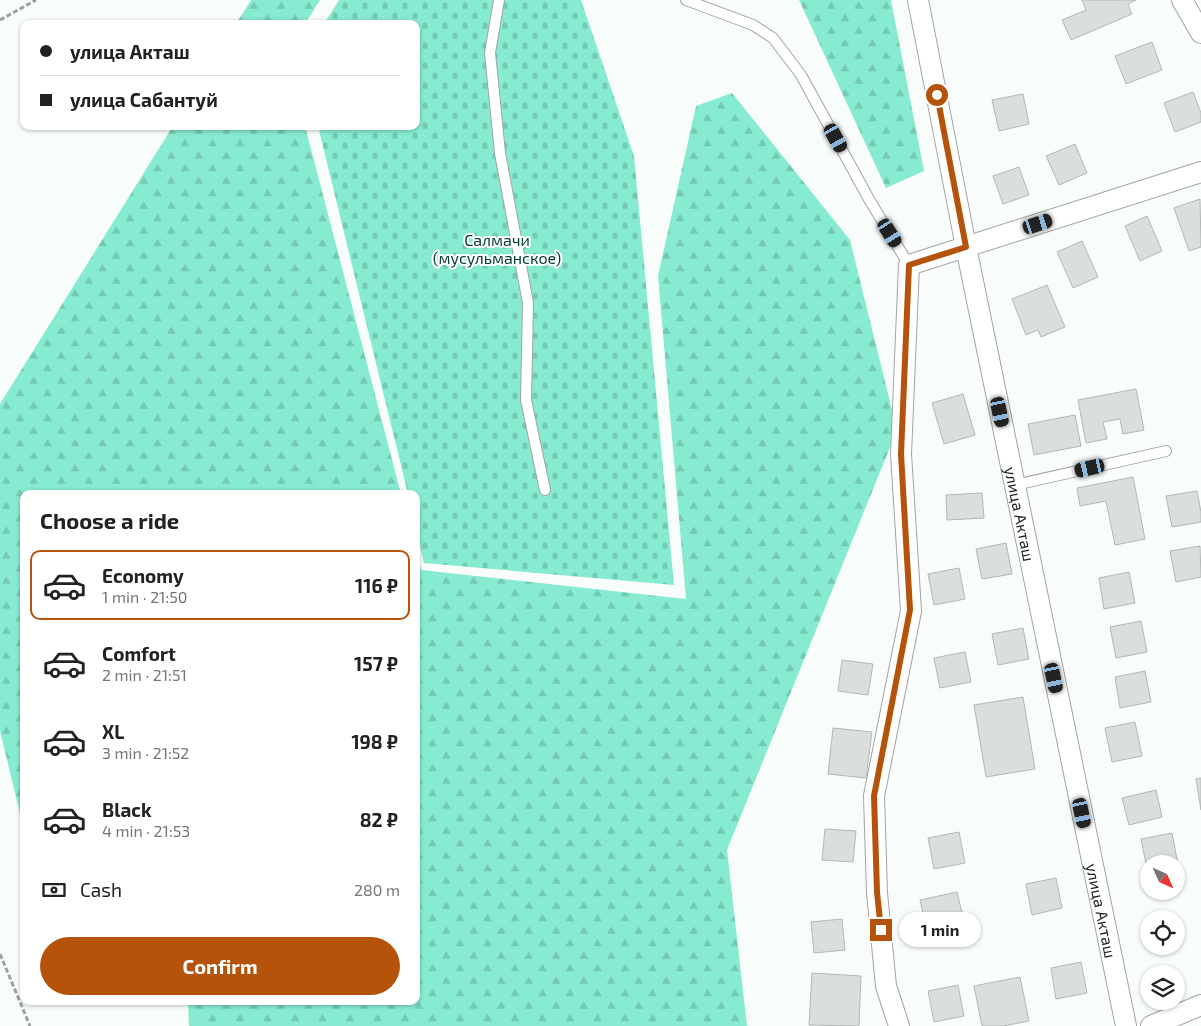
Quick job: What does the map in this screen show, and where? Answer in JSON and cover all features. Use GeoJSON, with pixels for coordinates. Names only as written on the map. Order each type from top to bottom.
{"type":"FeatureCollection","features":[{"type":"Feature","properties":{"kind":"street","name":"улица Акташ"},"geometry":{"type":"LineString","coordinates":[[918,0],[966,247],[1126,1026]]}},
{"type":"Feature","properties":{"kind":"street"},"geometry":{"type":"LineString","coordinates":[[1182,0],[1201,33]]}},
{"type":"Feature","properties":{"kind":"street"},"geometry":{"type":"LineString","coordinates":[[899,1026],[886,986],[877,892],[874,796],[910,610],[901,454],[909,265],[1201,172]]}},
{"type":"Feature","properties":{"kind":"street"},"geometry":{"type":"LineString","coordinates":[[1152,1026],[1201,1005]]}},
{"type":"Feature","properties":{"kind":"lane"},"geometry":{"type":"LineString","coordinates":[[499,0],[490,53],[500,153],[528,303],[526,400],[544,490]]}},
{"type":"Feature","properties":{"kind":"lane"},"geometry":{"type":"LineString","coordinates":[[686,0],[753,25],[773,38],[801,75],[870,201],[909,265]]}},
{"type":"Feature","properties":{"kind":"lane"},"geometry":{"type":"LineString","coordinates":[[1015,485],[1166,451]]}},
{"type":"Feature","properties":{"kind":"path"},"geometry":{"type":"LineString","coordinates":[[0,20],[36,0]]}},
{"type":"Feature","properties":{"kind":"path"},"geometry":{"type":"LineString","coordinates":[[0,954],[20,1002]]}},
{"type":"Feature","properties":{"kind":"path"},"geometry":{"type":"LineString","coordinates":[[21,1005],[30,1026]]}},
{"type":"Feature","properties":{"kind":"green space"},"geometry":{"type":"Polygon","coordinates":[[[251,0],[320,0],[308,20],[238,20],[251,0]]]}},
{"type":"Feature","properties":{"kind":"green space","name":"Салмачи (мусульманское)"},"geometry":{"type":"Polygon","coordinates":[[[339,0],[581,0],[634,156],[674,585],[424,563],[420,546],[420,490],[407,490],[319,130],[420,130],[420,20],[326,20],[339,0]]]}},
{"type":"Feature","properties":{"kind":"green space"},"geometry":{"type":"Polygon","coordinates":[[[799,0],[891,0],[924,171],[886,188],[799,0]]]}},
{"type":"Feature","properties":{"kind":"green space"},"geometry":{"type":"Polygon","coordinates":[[[732,93],[850,240],[897,430],[727,850],[747,1026],[189,1026],[188,1005],[420,1005],[420,566],[421,570],[686,599],[658,276],[696,106],[732,93]]]}},
{"type":"Feature","properties":{"kind":"green space"},"geometry":{"type":"Polygon","coordinates":[[[171,130],[306,130],[400,490],[20,490],[20,814],[0,731],[0,404],[171,130]]]}},
{"type":"Feature","properties":{"kind":"building"},"geometry":{"type":"Polygon","coordinates":[[[1082,0],[1136,0],[1128,4],[1132,14],[1071,40],[1062,20],[1086,10],[1082,0]]]}},
{"type":"Feature","properties":{"kind":"building"},"geometry":{"type":"Polygon","coordinates":[[[1152,42],[1162,70],[1126,84],[1115,56],[1152,42]]]}},
{"type":"Feature","properties":{"kind":"building"},"geometry":{"type":"Polygon","coordinates":[[[1193,92],[1201,113],[1201,122],[1175,132],[1164,103],[1193,92]]]}},
{"type":"Feature","properties":{"kind":"building"},"geometry":{"type":"Polygon","coordinates":[[[1023,94],[1029,124],[999,131],[992,100],[1023,94]]]}},
{"type":"Feature","properties":{"kind":"building"},"geometry":{"type":"Polygon","coordinates":[[[1075,144],[1087,173],[1059,185],[1046,156],[1075,144]]]}},
{"type":"Feature","properties":{"kind":"building"},"geometry":{"type":"Polygon","coordinates":[[[1019,167],[1029,195],[1003,204],[993,176],[1019,167]]]}},
{"type":"Feature","properties":{"kind":"building"},"geometry":{"type":"Polygon","coordinates":[[[1200,199],[1201,247],[1189,251],[1174,208],[1200,199]]]}},
{"type":"Feature","properties":{"kind":"building"},"geometry":{"type":"Polygon","coordinates":[[[1147,216],[1162,251],[1140,261],[1125,226],[1147,216]]]}},
{"type":"Feature","properties":{"kind":"building"},"geometry":{"type":"Polygon","coordinates":[[[1082,241],[1098,277],[1073,288],[1057,252],[1082,241]]]}},
{"type":"Feature","properties":{"kind":"building"},"geometry":{"type":"Polygon","coordinates":[[[1047,285],[1065,327],[1041,337],[1038,330],[1026,335],[1012,299],[1047,285]]]}},
{"type":"Feature","properties":{"kind":"building"},"geometry":{"type":"Polygon","coordinates":[[[1136,389],[1144,430],[1123,434],[1120,419],[1103,422],[1107,439],[1086,443],[1078,400],[1136,389]]]}},
{"type":"Feature","properties":{"kind":"building"},"geometry":{"type":"Polygon","coordinates":[[[963,394],[975,435],[944,444],[932,403],[963,394]]]}},
{"type":"Feature","properties":{"kind":"building"},"geometry":{"type":"Polygon","coordinates":[[[1075,415],[1081,446],[1034,455],[1028,424],[1075,415]]]}},
{"type":"Feature","properties":{"kind":"building"},"geometry":{"type":"Polygon","coordinates":[[[1133,477],[1145,539],[1115,545],[1106,501],[1080,506],[1077,488],[1133,477]]]}},
{"type":"Feature","properties":{"kind":"building"},"geometry":{"type":"Polygon","coordinates":[[[1197,491],[1201,522],[1172,527],[1166,496],[1197,491]]]}},
{"type":"Feature","properties":{"kind":"building"},"geometry":{"type":"Polygon","coordinates":[[[982,493],[984,518],[947,520],[946,495],[982,493]]]}},
{"type":"Feature","properties":{"kind":"building"},"geometry":{"type":"Polygon","coordinates":[[[1006,543],[1012,574],[982,579],[976,549],[1006,543]]]}},
{"type":"Feature","properties":{"kind":"building"},"geometry":{"type":"Polygon","coordinates":[[[1200,546],[1201,577],[1176,582],[1170,551],[1200,546]]]}},
{"type":"Feature","properties":{"kind":"building"},"geometry":{"type":"Polygon","coordinates":[[[959,568],[965,599],[934,605],[928,574],[959,568]]]}},
{"type":"Feature","properties":{"kind":"building"},"geometry":{"type":"Polygon","coordinates":[[[1129,572],[1135,603],[1104,609],[1099,578],[1129,572]]]}},
{"type":"Feature","properties":{"kind":"building"},"geometry":{"type":"Polygon","coordinates":[[[1141,621],[1147,652],[1116,658],[1110,627],[1141,621]]]}},
{"type":"Feature","properties":{"kind":"building"},"geometry":{"type":"Polygon","coordinates":[[[1023,628],[1029,659],[998,665],[992,634],[1023,628]]]}},
{"type":"Feature","properties":{"kind":"building"},"geometry":{"type":"Polygon","coordinates":[[[965,652],[971,682],[940,688],[934,658],[965,652]]]}},
{"type":"Feature","properties":{"kind":"building"},"geometry":{"type":"Polygon","coordinates":[[[842,660],[873,664],[868,695],[838,691],[842,660]]]}},
{"type":"Feature","properties":{"kind":"building"},"geometry":{"type":"Polygon","coordinates":[[[1145,671],[1151,702],[1120,708],[1115,677],[1145,671]]]}},
{"type":"Feature","properties":{"kind":"building"},"geometry":{"type":"Polygon","coordinates":[[[1023,697],[1035,769],[986,777],[974,705],[1023,697]]]}},
{"type":"Feature","properties":{"kind":"building"},"geometry":{"type":"Polygon","coordinates":[[[1135,722],[1142,756],[1112,762],[1105,728],[1135,722]]]}},
{"type":"Feature","properties":{"kind":"building"},"geometry":{"type":"Polygon","coordinates":[[[833,728],[872,732],[866,778],[828,774],[833,728]]]}},
{"type":"Feature","properties":{"kind":"building"},"geometry":{"type":"Polygon","coordinates":[[[1201,778],[1201,810],[1196,779],[1201,778]]]}},
{"type":"Feature","properties":{"kind":"building"},"geometry":{"type":"Polygon","coordinates":[[[1156,790],[1162,817],[1129,825],[1122,798],[1156,790]]]}},
{"type":"Feature","properties":{"kind":"building"},"geometry":{"type":"Polygon","coordinates":[[[825,829],[856,831],[853,862],[822,860],[825,829]]]}},
{"type":"Feature","properties":{"kind":"building"},"geometry":{"type":"Polygon","coordinates":[[[959,832],[965,863],[934,869],[928,838],[959,832]]]}},
{"type":"Feature","properties":{"kind":"building"},"geometry":{"type":"Polygon","coordinates":[[[1172,833],[1176,855],[1144,855],[1141,839],[1172,833]]]}},
{"type":"Feature","properties":{"kind":"building"},"geometry":{"type":"Polygon","coordinates":[[[1056,878],[1062,908],[1032,915],[1026,884],[1056,878]]]}},
{"type":"Feature","properties":{"kind":"building"},"geometry":{"type":"Polygon","coordinates":[[[957,892],[964,921],[927,930],[920,900],[957,892]]]}},
{"type":"Feature","properties":{"kind":"building"},"geometry":{"type":"Polygon","coordinates":[[[842,919],[845,950],[814,953],[811,922],[842,919]]]}},
{"type":"Feature","properties":{"kind":"building"},"geometry":{"type":"Polygon","coordinates":[[[1081,962],[1087,993],[1056,999],[1051,968],[1081,962]]]}},
{"type":"Feature","properties":{"kind":"building"},"geometry":{"type":"Polygon","coordinates":[[[812,973],[861,976],[859,1026],[809,1025],[812,973]]]}},
{"type":"Feature","properties":{"kind":"building"},"geometry":{"type":"Polygon","coordinates":[[[1020,977],[1029,1021],[1003,1026],[982,1026],[974,986],[1020,977]]]}},
{"type":"Feature","properties":{"kind":"building"},"geometry":{"type":"Polygon","coordinates":[[[958,985],[964,1016],[934,1022],[928,991],[958,985]]]}},
{"type":"Feature","properties":{"kind":"route"},"geometry":{"type":"LineString","coordinates":[[881,930],[877,892],[874,796],[910,610],[901,454],[909,265],[966,247],[937,95]]}}]}
